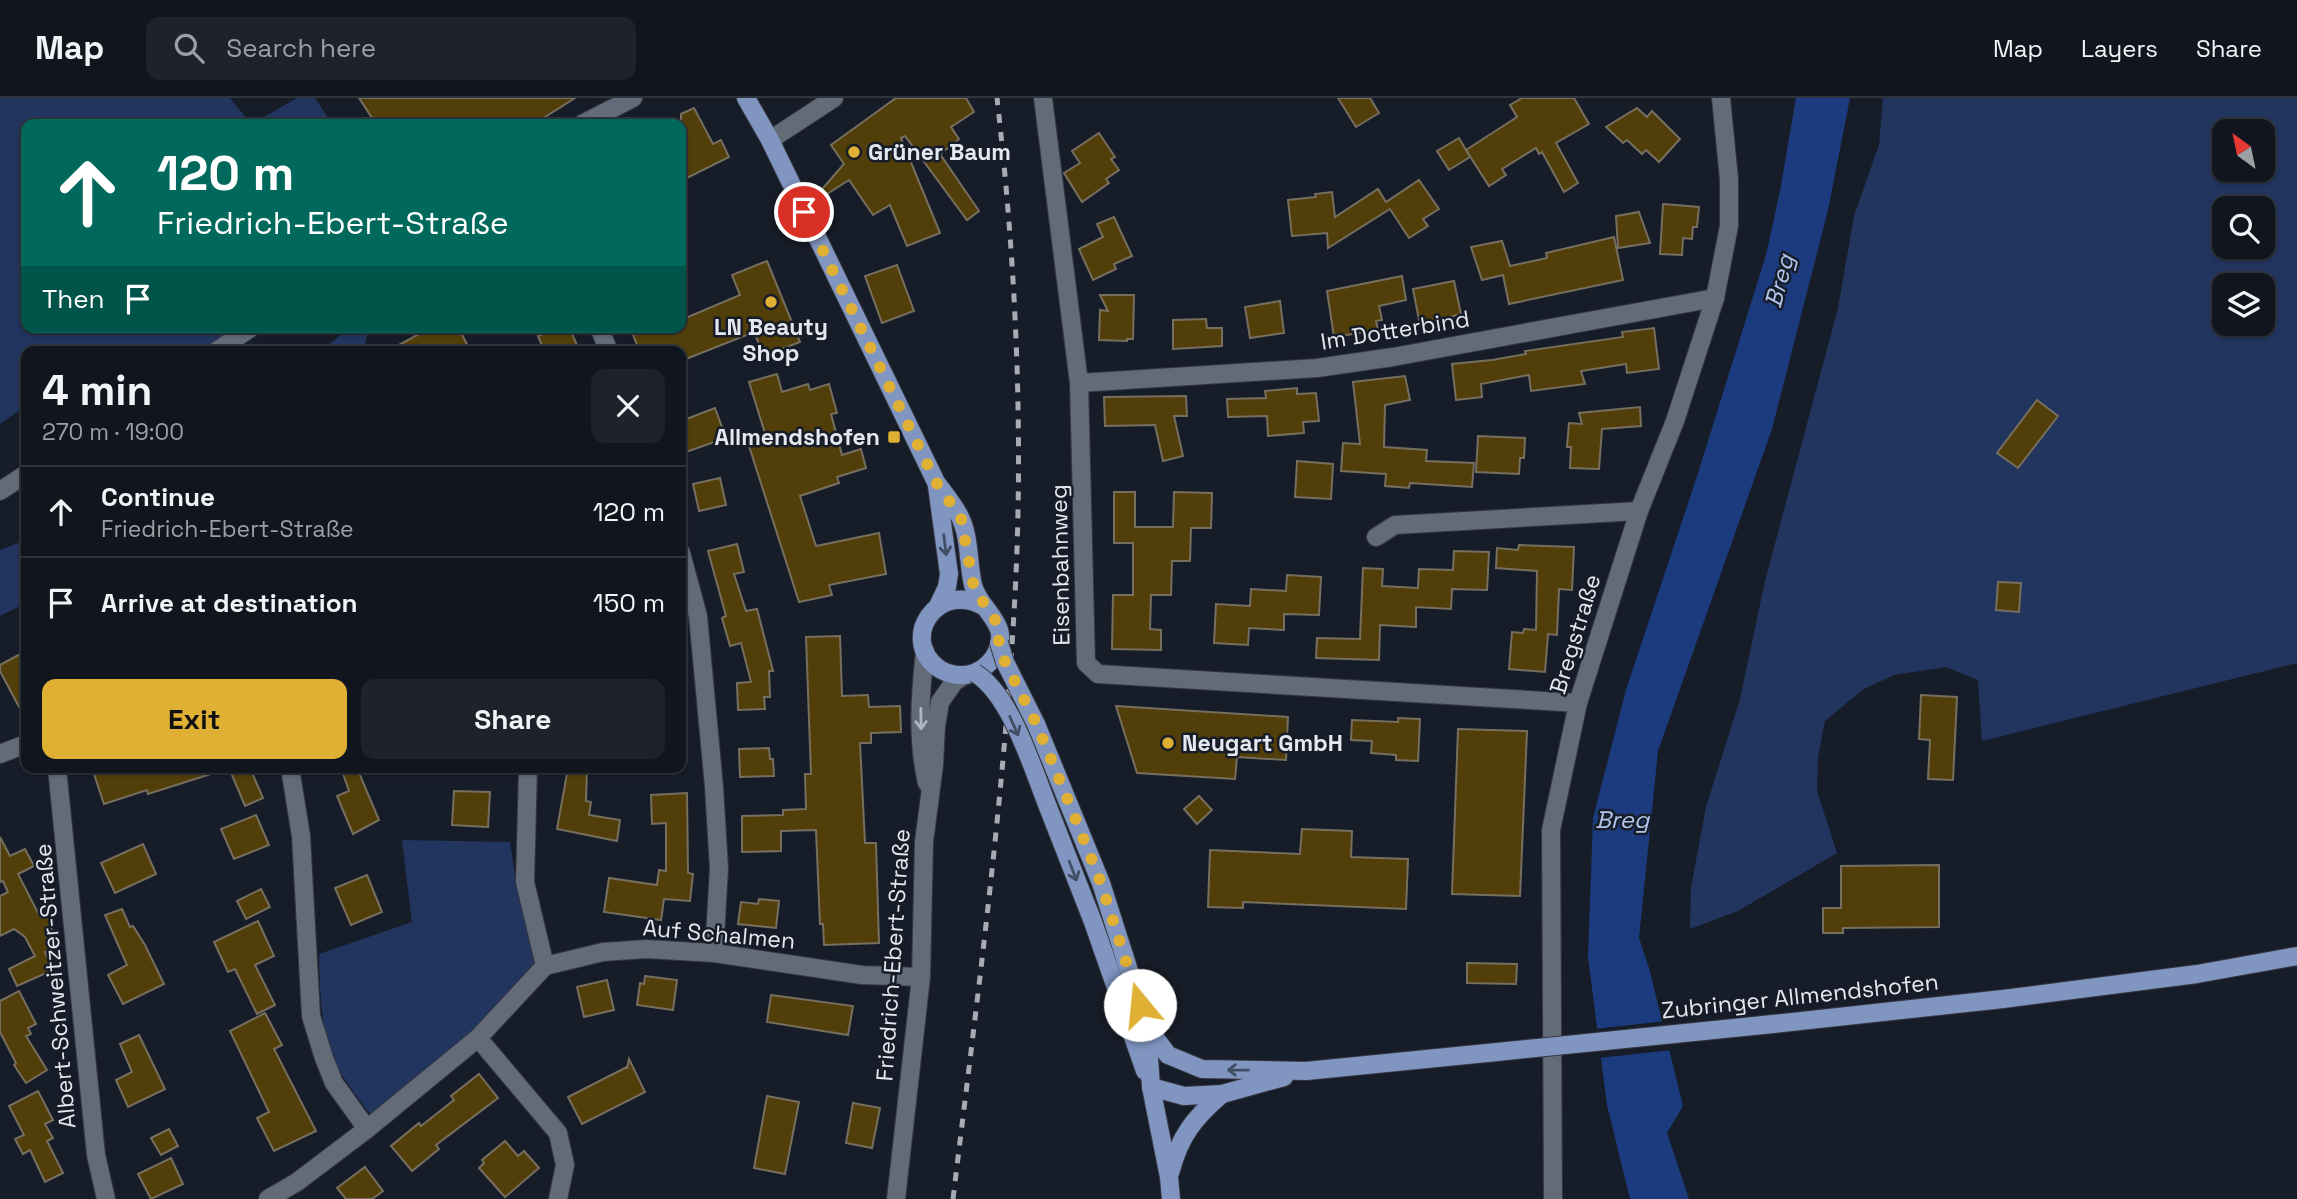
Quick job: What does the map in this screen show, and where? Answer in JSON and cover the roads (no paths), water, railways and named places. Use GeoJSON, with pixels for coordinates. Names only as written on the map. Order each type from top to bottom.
{"type":"FeatureCollection","features":[{"type":"Feature","properties":{"kind":"main road","name":"Friedrich-Ebert-Straße"},"geometry":{"type":"LineString","coordinates":[[746,98],[770,140],[936,482],[961,518],[974,588],[981,604],[997,623],[999,643],[991,661],[970,674]]}},
{"type":"Feature","properties":{"kind":"main road","name":"Friedrich-Ebert-Straße"},"geometry":{"type":"LineString","coordinates":[[925,651],[923,631],[926,621],[938,606],[947,587],[949,574],[936,482]]}},
{"type":"Feature","properties":{"kind":"main road"},"geometry":{"type":"LineString","coordinates":[[938,606],[957,598],[981,604]]}},
{"type":"Feature","properties":{"kind":"main road"},"geometry":{"type":"LineString","coordinates":[[999,643],[1005,662],[1036,723],[1101,883],[1147,1027],[1151,1087],[1171,1199]]}},
{"type":"Feature","properties":{"kind":"main road"},"geometry":{"type":"LineString","coordinates":[[925,651],[937,667],[945,672],[970,674],[986,680],[1002,698],[1093,922],[1151,1087]]}},
{"type":"Feature","properties":{"kind":"main road","name":"Zubringer Allmendshofen"},"geometry":{"type":"LineString","coordinates":[[1306,1071],[2003,999],[2197,974],[2297,956]]}},
{"type":"Feature","properties":{"kind":"main road"},"geometry":{"type":"LineString","coordinates":[[1147,1027],[1168,1055],[1202,1069],[1306,1071]]}},
{"type":"Feature","properties":{"kind":"main road"},"geometry":{"type":"LineString","coordinates":[[1151,1087],[1184,1096],[1222,1094],[1306,1071]]}},
{"type":"Feature","properties":{"kind":"main road"},"geometry":{"type":"LineString","coordinates":[[1169,1177],[1186,1129],[1222,1094]]}},
{"type":"Feature","properties":{"kind":"street"},"geometry":{"type":"LineString","coordinates":[[592,119],[633,98]]}},
{"type":"Feature","properties":{"kind":"street"},"geometry":{"type":"LineString","coordinates":[[770,140],[834,98]]}},
{"type":"Feature","properties":{"kind":"street","name":"Eisenbahnweg"},"geometry":{"type":"LineString","coordinates":[[1043,98],[1079,383],[1086,663],[1098,674],[1578,703]]}},
{"type":"Feature","properties":{"kind":"street","name":"Bregstraße"},"geometry":{"type":"LineString","coordinates":[[1553,1199],[1551,830],[1578,703],[1639,511],[1675,421],[1716,298],[1729,226],[1729,179],[1721,98]]}},
{"type":"Feature","properties":{"kind":"street","name":"Im Dotterbind"},"geometry":{"type":"LineString","coordinates":[[1079,383],[1317,368],[1393,357],[1716,298]]}},
{"type":"Feature","properties":{"kind":"street"},"geometry":{"type":"LineString","coordinates":[[224,346],[243,333]]}},
{"type":"Feature","properties":{"kind":"street"},"geometry":{"type":"LineString","coordinates":[[0,491],[21,477]]}},
{"type":"Feature","properties":{"kind":"street"},"geometry":{"type":"LineString","coordinates":[[1376,537],[1395,525],[1639,511]]}},
{"type":"Feature","properties":{"kind":"street"},"geometry":{"type":"LineString","coordinates":[[686,572],[698,616],[713,773],[719,868],[714,953]]}},
{"type":"Feature","properties":{"kind":"street","name":"Friedrich-Ebert-Straße"},"geometry":{"type":"LineString","coordinates":[[925,651],[920,694],[922,762],[930,797]]}},
{"type":"Feature","properties":{"kind":"street","name":"Friedrich-Ebert-Straße"},"geometry":{"type":"LineString","coordinates":[[896,1199],[921,977],[924,842],[936,726],[940,702],[954,682],[970,674]]}},
{"type":"Feature","properties":{"kind":"street"},"geometry":{"type":"LineString","coordinates":[[0,754],[21,746]]}},
{"type":"Feature","properties":{"kind":"street","name":"Albert-Schweitzer-Straße"},"geometry":{"type":"LineString","coordinates":[[58,773],[96,1155],[106,1199]]}},
{"type":"Feature","properties":{"kind":"street"},"geometry":{"type":"LineString","coordinates":[[291,773],[301,836],[312,1016],[334,1083],[367,1129]]}},
{"type":"Feature","properties":{"kind":"street"},"geometry":{"type":"LineString","coordinates":[[268,1199],[297,1182],[367,1129],[478,1038],[545,967],[526,881],[528,773]]}},
{"type":"Feature","properties":{"kind":"street","name":"Auf Schalmen"},"geometry":{"type":"LineString","coordinates":[[545,967],[603,952],[646,949],[714,953],[862,975],[921,977]]}},
{"type":"Feature","properties":{"kind":"street"},"geometry":{"type":"LineString","coordinates":[[478,1038],[558,1133],[565,1165],[558,1199]]}},
{"type":"Feature","properties":{"kind":"water","name":"Breg"},"geometry":{"type":"Polygon","coordinates":[[[1796,98],[1850,98],[1828,210],[1772,429],[1658,751],[1639,938],[1683,1106],[1667,1133],[1689,1199],[1630,1199],[1607,1105],[1588,957],[1593,818],[1626,690],[1766,255],[1796,98]]]}},
{"type":"Feature","properties":{"kind":"railway"},"geometry":{"type":"LineString","coordinates":[[953,1199],[998,810],[1016,575],[1019,456],[1016,336],[1009,217],[997,98]]}},
{"type":"Feature","properties":{"kind":"place","name":"Grüner Baum"},"geometry":{"type":"Point","coordinates":[854,152]}},
{"type":"Feature","properties":{"kind":"place","name":"LN Beauty Shop"},"geometry":{"type":"Point","coordinates":[771,302]}},
{"type":"Feature","properties":{"kind":"place","name":"Allmendshofen"},"geometry":{"type":"Point","coordinates":[894,437]}},
{"type":"Feature","properties":{"kind":"place","name":"Neugart GmbH"},"geometry":{"type":"Point","coordinates":[1168,743]}}]}
